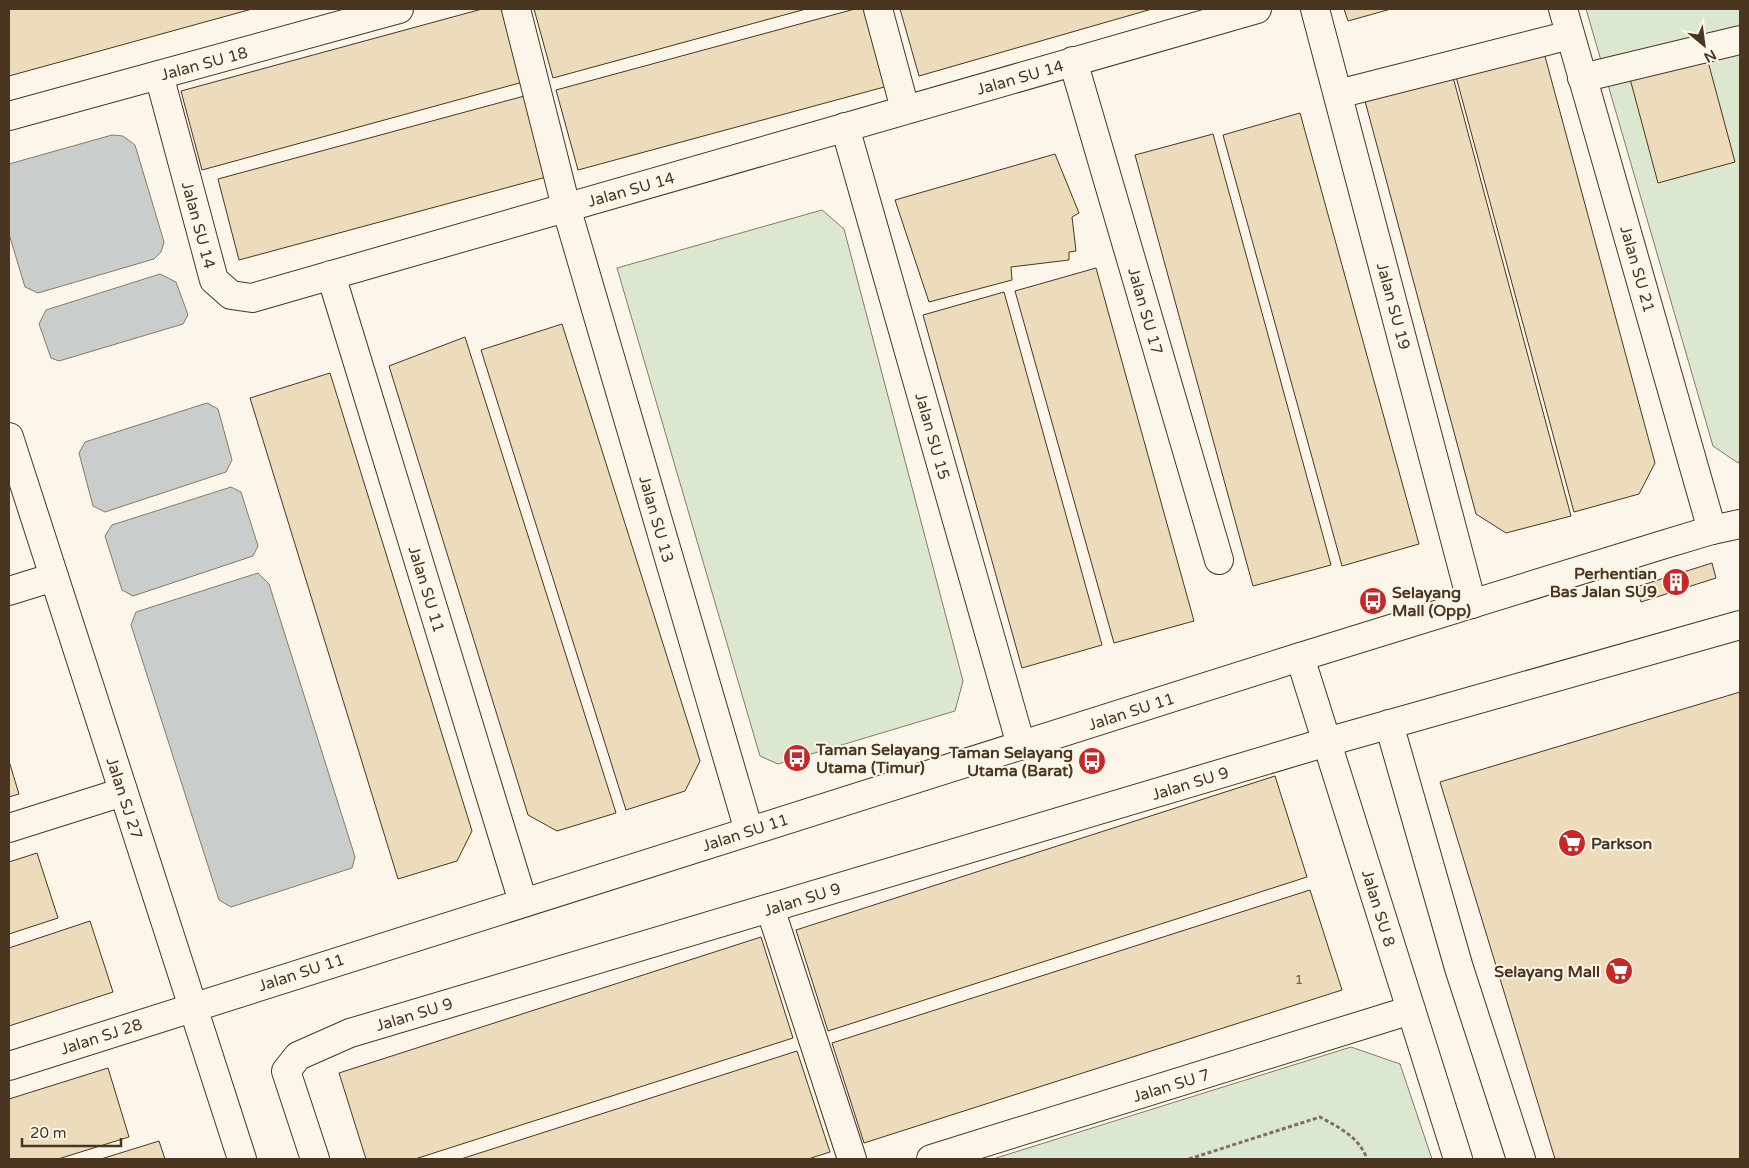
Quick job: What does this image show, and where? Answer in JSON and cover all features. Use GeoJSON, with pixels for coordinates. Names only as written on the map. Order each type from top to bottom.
{"type":"FeatureCollection","features":[{"type":"Feature","properties":{"kind":"street","name":"Jalan SU 18"},"geometry":{"type":"LineString","coordinates":[[9,116],[159,75],[349,16],[399,9]]}},
{"type":"Feature","properties":{"kind":"street","name":"Jalan SU 13"},"geometry":{"type":"LineString","coordinates":[[516,9],[566,207],[748,831]]}},
{"type":"Feature","properties":{"kind":"street"},"geometry":{"type":"LineString","coordinates":[[878,9],[905,110]]}},
{"type":"Feature","properties":{"kind":"street","name":"Jalan SU 14"},"geometry":{"type":"LineString","coordinates":[[159,75],[214,280],[231,295],[252,298],[1256,9]]}},
{"type":"Feature","properties":{"kind":"street","name":"Jalan SU 19"},"geometry":{"type":"LineString","coordinates":[[1315,9],[1472,604]]}},
{"type":"Feature","properties":{"kind":"street","name":"Jalan SU 21"},"geometry":{"type":"LineString","coordinates":[[1563,9],[1712,530]]}},
{"type":"Feature","properties":{"kind":"street"},"geometry":{"type":"LineString","coordinates":[[1338,94],[1570,35]]}},
{"type":"Feature","properties":{"kind":"street"},"geometry":{"type":"LineString","coordinates":[[1582,78],[1740,40]]}},
{"type":"Feature","properties":{"kind":"street","name":"Jalan SU 17"},"geometry":{"type":"LineString","coordinates":[[1073,62],[1219,560]]}},
{"type":"Feature","properties":{"kind":"street","name":"Jalan SU 15"},"geometry":{"type":"LineString","coordinates":[[845,127],[1022,745]]}},
{"type":"Feature","properties":{"kind":"street","name":"Jalan SU 11"},"geometry":{"type":"LineString","coordinates":[[331,275],[523,902]]}},
{"type":"Feature","properties":{"kind":"street","name":"Jalan SJ 27"},"geometry":{"type":"LineString","coordinates":[[9,437],[242,1159]]}},
{"type":"Feature","properties":{"kind":"street","name":"Jalan SU 11"},"geometry":{"type":"LineString","coordinates":[[192,1007],[1300,657],[1712,530],[1740,524]]}},
{"type":"Feature","properties":{"kind":"street"},"geometry":{"type":"LineString","coordinates":[[9,591],[54,577]]}},
{"type":"Feature","properties":{"kind":"street","name":"Jalan SU 9"},"geometry":{"type":"LineString","coordinates":[[315,1159],[286,1072],[298,1056],[350,1033],[1326,742],[1740,624]]}},
{"type":"Feature","properties":{"kind":"street","name":"Jalan SU 8"},"geometry":{"type":"LineString","coordinates":[[1300,657],[1458,1159]]}},
{"type":"Feature","properties":{"kind":"street"},"geometry":{"type":"LineString","coordinates":[[1389,724],[1459,968],[1521,1159]]}},
{"type":"Feature","properties":{"kind":"street"},"geometry":{"type":"LineString","coordinates":[[9,828],[123,792]]}},
{"type":"Feature","properties":{"kind":"street"},"geometry":{"type":"LineString","coordinates":[[770,908],[852,1159]]}},
{"type":"Feature","properties":{"kind":"street","name":"Jalan SJ 28"},"geometry":{"type":"LineString","coordinates":[[9,1066],[192,1007]]}},
{"type":"Feature","properties":{"kind":"street","name":"Jalan SU 7"},"geometry":{"type":"LineString","coordinates":[[932,1159],[1411,1010]]}},
{"type":"Feature","properties":{"kind":"path"},"geometry":{"type":"LineString","coordinates":[[1189,1159],[1320,1117],[1350,1134],[1363,1149],[1366,1159]]}},
{"type":"Feature","properties":{"kind":"green space"},"geometry":{"type":"Polygon","coordinates":[[[1586,9],[1740,9],[1740,460],[1738,463],[1713,446],[1586,9]]]}},
{"type":"Feature","properties":{"kind":"green space"},"geometry":{"type":"Polygon","coordinates":[[[822,210],[844,229],[963,681],[955,711],[778,764],[760,756],[617,268],[822,210]]]}},
{"type":"Feature","properties":{"kind":"green space"},"geometry":{"type":"Polygon","coordinates":[[[1351,1047],[1400,1064],[1432,1159],[993,1159],[1351,1047]]]}},
{"type":"Feature","properties":{"kind":"shaded area"},"geometry":{"type":"Polygon","coordinates":[[[112,135],[123,136],[135,145],[164,242],[161,252],[154,259],[38,293],[25,287],[9,234],[9,164],[112,135]]]}},
{"type":"Feature","properties":{"kind":"shaded area"},"geometry":{"type":"Polygon","coordinates":[[[160,274],[176,282],[188,315],[183,324],[59,361],[51,358],[39,324],[46,310],[160,274]]]}},
{"type":"Feature","properties":{"kind":"shaded area"},"geometry":{"type":"Polygon","coordinates":[[[207,403],[218,409],[232,460],[226,472],[105,512],[93,506],[79,453],[85,442],[207,403]]]}},
{"type":"Feature","properties":{"kind":"shaded area"},"geometry":{"type":"Polygon","coordinates":[[[231,487],[241,492],[258,546],[253,556],[133,596],[122,590],[105,536],[112,525],[231,487]]]}},
{"type":"Feature","properties":{"kind":"shaded area"},"geometry":{"type":"Polygon","coordinates":[[[258,573],[269,584],[355,857],[352,868],[231,907],[219,900],[131,625],[136,612],[258,573]]]}},
{"type":"Feature","properties":{"kind":"building"},"geometry":{"type":"Polygon","coordinates":[[[9,9],[252,9],[9,76],[9,9]]]}},
{"type":"Feature","properties":{"kind":"building"},"geometry":{"type":"Polygon","coordinates":[[[482,9],[504,9],[523,82],[202,170],[181,91],[482,9]]]}},
{"type":"Feature","properties":{"kind":"building"},"geometry":{"type":"Polygon","coordinates":[[[534,9],[806,9],[553,78],[534,9]]]}},
{"type":"Feature","properties":{"kind":"building"},"geometry":{"type":"Polygon","coordinates":[[[855,9],[867,9],[888,86],[578,170],[556,90],[855,9]]]}},
{"type":"Feature","properties":{"kind":"building"},"geometry":{"type":"Polygon","coordinates":[[[900,9],[1152,9],[919,76],[900,9]]]}},
{"type":"Feature","properties":{"kind":"building"},"geometry":{"type":"Polygon","coordinates":[[[1344,9],[1391,9],[1348,21],[1344,9]]]}},
{"type":"Feature","properties":{"kind":"building"},"geometry":{"type":"Polygon","coordinates":[[[1543,49],[1655,463],[1639,494],[1574,512],[1455,73],[1543,49]]]}},
{"type":"Feature","properties":{"kind":"building"},"geometry":{"type":"Polygon","coordinates":[[[1706,54],[1735,162],[1658,183],[1629,75],[1706,54]]]}},
{"type":"Feature","properties":{"kind":"building"},"geometry":{"type":"Polygon","coordinates":[[[1453,77],[1571,516],[1506,533],[1476,514],[1365,101],[1453,77]]]}},
{"type":"Feature","properties":{"kind":"building"},"geometry":{"type":"Polygon","coordinates":[[[528,95],[550,176],[239,260],[218,179],[528,95]]]}},
{"type":"Feature","properties":{"kind":"building"},"geometry":{"type":"Polygon","coordinates":[[[1300,113],[1419,544],[1342,566],[1223,135],[1300,113]]]}},
{"type":"Feature","properties":{"kind":"building"},"geometry":{"type":"Polygon","coordinates":[[[1213,134],[1331,565],[1253,586],[1135,155],[1213,134]]]}},
{"type":"Feature","properties":{"kind":"building"},"geometry":{"type":"Polygon","coordinates":[[[1055,154],[1079,213],[1072,217],[1076,251],[1069,252],[1069,260],[1011,267],[1012,280],[929,302],[895,200],[1055,154]]]}},
{"type":"Feature","properties":{"kind":"building"},"geometry":{"type":"Polygon","coordinates":[[[1096,268],[1194,621],[1114,643],[1015,291],[1096,268]]]}},
{"type":"Feature","properties":{"kind":"building"},"geometry":{"type":"Polygon","coordinates":[[[1004,292],[1102,645],[1022,668],[923,315],[1004,292]]]}},
{"type":"Feature","properties":{"kind":"building"},"geometry":{"type":"Polygon","coordinates":[[[562,324],[700,761],[685,791],[626,810],[481,350],[562,324]]]}},
{"type":"Feature","properties":{"kind":"building"},"geometry":{"type":"Polygon","coordinates":[[[465,337],[616,813],[557,831],[528,815],[389,366],[465,337]]]}},
{"type":"Feature","properties":{"kind":"building"},"geometry":{"type":"Polygon","coordinates":[[[330,373],[472,831],[457,861],[398,879],[250,398],[330,373]]]}},
{"type":"Feature","properties":{"kind":"building","name":"Perhentian Bas Jalan SU9"},"geometry":{"type":"Polygon","coordinates":[[[1712,563],[1716,578],[1641,602],[1636,587],[1712,563]]]}},
{"type":"Feature","properties":{"kind":"building","name":"Selayang Mall"},"geometry":{"type":"Polygon","coordinates":[[[1740,692],[1740,1159],[1555,1159],[1440,782],[1740,692]]]}},
{"type":"Feature","properties":{"kind":"building"},"geometry":{"type":"Polygon","coordinates":[[[9,761],[19,794],[9,797],[9,761]]]}},
{"type":"Feature","properties":{"kind":"building"},"geometry":{"type":"Polygon","coordinates":[[[1275,776],[1307,877],[828,1031],[796,930],[1275,776]]]}},
{"type":"Feature","properties":{"kind":"building"},"geometry":{"type":"Polygon","coordinates":[[[37,853],[58,918],[9,934],[9,862],[37,853]]]}},
{"type":"Feature","properties":{"kind":"building"},"geometry":{"type":"Polygon","coordinates":[[[1310,890],[1342,990],[864,1143],[832,1043],[1310,890]]]}},
{"type":"Feature","properties":{"kind":"building"},"geometry":{"type":"Polygon","coordinates":[[[90,921],[113,992],[9,1026],[9,948],[90,921]]]}},
{"type":"Feature","properties":{"kind":"building"},"geometry":{"type":"Polygon","coordinates":[[[761,937],[793,1038],[415,1159],[366,1159],[339,1073],[761,937]]]}},
{"type":"Feature","properties":{"kind":"building"},"geometry":{"type":"Polygon","coordinates":[[[797,1051],[830,1152],[808,1159],[461,1159],[797,1051]]]}},
{"type":"Feature","properties":{"kind":"building"},"geometry":{"type":"Polygon","coordinates":[[[108,1068],[129,1137],[58,1159],[9,1159],[9,1099],[108,1068]]]}},
{"type":"Feature","properties":{"kind":"building"},"geometry":{"type":"Polygon","coordinates":[[[159,1141],[165,1159],[101,1159],[159,1141]]]}},
{"type":"Feature","properties":{"kind":"place","name":"Perhentian Bas Jalan SU9"},"geometry":{"type":"Point","coordinates":[1676,582]}},
{"type":"Feature","properties":{"kind":"place","name":"Selayang Mall (Opp)"},"geometry":{"type":"Point","coordinates":[1373,601]}},
{"type":"Feature","properties":{"kind":"place","name":"Taman Selayang Utama (Timur)"},"geometry":{"type":"Point","coordinates":[797,758]}},
{"type":"Feature","properties":{"kind":"place","name":"Taman Selayang Utama (Barat)"},"geometry":{"type":"Point","coordinates":[1092,761]}},
{"type":"Feature","properties":{"kind":"place","name":"Parkson"},"geometry":{"type":"Point","coordinates":[1572,843]}},
{"type":"Feature","properties":{"kind":"place","name":"Selayang Mall"},"geometry":{"type":"Point","coordinates":[1619,971]}}]}
